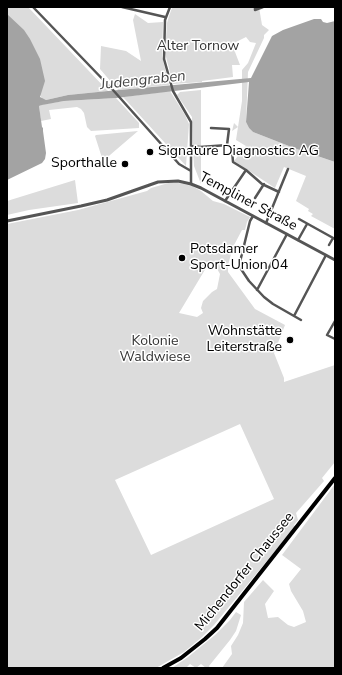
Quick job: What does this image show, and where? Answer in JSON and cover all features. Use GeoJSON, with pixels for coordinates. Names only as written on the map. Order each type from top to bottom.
{"type":"FeatureCollection","features":[{"type":"Feature","properties":{"kind":"main road","name":"Michendorfer Chaussee"},"geometry":{"type":"LineString","coordinates":[[163,668],[181,658],[217,628],[335,478]]}},
{"type":"Feature","properties":{"kind":"street"},"geometry":{"type":"LineString","coordinates":[[33,7],[113,90],[179,164],[191,170]]}},
{"type":"Feature","properties":{"kind":"street"},"geometry":{"type":"LineString","coordinates":[[122,7],[165,18]]}},
{"type":"Feature","properties":{"kind":"street"},"geometry":{"type":"LineString","coordinates":[[170,7],[165,18],[163,40],[164,59],[173,90],[191,122],[191,184]]}},
{"type":"Feature","properties":{"kind":"street"},"geometry":{"type":"LineString","coordinates":[[255,8],[262,7]]}},
{"type":"Feature","properties":{"kind":"street"},"geometry":{"type":"LineString","coordinates":[[211,128],[229,129],[227,145]]}},
{"type":"Feature","properties":{"kind":"street"},"geometry":{"type":"LineString","coordinates":[[191,146],[200,147],[227,145],[232,150],[233,162],[264,184],[279,192]]}},
{"type":"Feature","properties":{"kind":"street"},"geometry":{"type":"LineString","coordinates":[[266,223],[288,169]]}},
{"type":"Feature","properties":{"kind":"street"},"geometry":{"type":"LineString","coordinates":[[225,201],[246,170]]}},
{"type":"Feature","properties":{"kind":"street","name":"Templiner Straße"},"geometry":{"type":"LineString","coordinates":[[7,221],[107,200],[158,182],[178,181],[191,184],[225,201],[335,260]]}},
{"type":"Feature","properties":{"kind":"street"},"geometry":{"type":"LineString","coordinates":[[255,198],[264,184]]}},
{"type":"Feature","properties":{"kind":"street"},"geometry":{"type":"LineString","coordinates":[[253,216],[250,221],[239,266],[257,290],[273,304],[301,320]]}},
{"type":"Feature","properties":{"kind":"street"},"geometry":{"type":"LineString","coordinates":[[299,219],[334,239],[329,245]]}},
{"type":"Feature","properties":{"kind":"street"},"geometry":{"type":"LineString","coordinates":[[298,240],[307,224]]}},
{"type":"Feature","properties":{"kind":"street"},"geometry":{"type":"LineString","coordinates":[[257,290],[287,234]]}},
{"type":"Feature","properties":{"kind":"street"},"geometry":{"type":"LineString","coordinates":[[294,316],[326,255]]}},
{"type":"Feature","properties":{"kind":"street"},"geometry":{"type":"LineString","coordinates":[[335,321],[328,335],[335,339]]}},
{"type":"Feature","properties":{"kind":"green space"},"geometry":{"type":"Polygon","coordinates":[[[7,7],[28,7],[108,91],[68,95],[46,100],[42,99],[7,21],[7,7]]]}},
{"type":"Feature","properties":{"kind":"green space"},"geometry":{"type":"Polygon","coordinates":[[[259,7],[262,25],[269,30],[264,35],[248,72],[246,122],[253,132],[335,162],[335,229],[311,216],[313,214],[308,211],[309,209],[296,201],[306,176],[284,167],[275,188],[234,161],[246,146],[236,140],[242,101],[242,70],[248,63],[256,43],[250,42],[246,37],[232,44],[240,65],[232,65],[233,77],[202,82],[173,84],[165,53],[167,23],[172,8],[259,7]]]}},
{"type":"Feature","properties":{"kind":"green space"},"geometry":{"type":"Polygon","coordinates":[[[135,14],[148,23],[163,22],[162,56],[169,85],[118,90],[100,69],[101,46],[126,51],[141,61],[133,20],[135,14]]]}},
{"type":"Feature","properties":{"kind":"green space","name":"Alter Tornow"},"geometry":{"type":"Polygon","coordinates":[[[201,90],[201,146],[193,146],[192,117],[177,95],[180,92],[201,90]]]}},
{"type":"Feature","properties":{"kind":"green space"},"geometry":{"type":"Polygon","coordinates":[[[170,91],[189,124],[186,166],[123,97],[170,91]]]}},
{"type":"Feature","properties":{"kind":"green space"},"geometry":{"type":"Polygon","coordinates":[[[116,98],[139,123],[139,128],[91,131],[87,127],[84,113],[77,107],[49,110],[51,119],[41,121],[39,106],[44,104],[64,101],[116,98]]]}},
{"type":"Feature","properties":{"kind":"green space"},"geometry":{"type":"Polygon","coordinates":[[[234,123],[238,127],[232,131],[234,123]]]}},
{"type":"Feature","properties":{"kind":"green space"},"geometry":{"type":"Polygon","coordinates":[[[138,131],[103,161],[95,136],[96,135],[138,131]]]}},
{"type":"Feature","properties":{"kind":"green space"},"geometry":{"type":"Polygon","coordinates":[[[193,149],[201,149],[201,184],[194,166],[193,149]]]}},
{"type":"Feature","properties":{"kind":"green space"},"geometry":{"type":"Polygon","coordinates":[[[75,180],[78,203],[29,210],[7,215],[7,201],[75,180]]]}},
{"type":"Feature","properties":{"kind":"green space","name":"Kolonie Waldwiese"},"geometry":{"type":"Polygon","coordinates":[[[172,182],[192,186],[213,201],[224,204],[250,217],[245,230],[242,230],[233,247],[228,265],[228,272],[255,309],[285,325],[274,353],[284,378],[284,382],[335,365],[335,462],[322,478],[324,481],[296,513],[298,520],[294,525],[295,527],[214,625],[184,652],[156,668],[7,668],[7,224],[78,210],[147,191],[151,188],[172,182]],[[209,263],[179,313],[197,317],[203,313],[201,308],[203,301],[217,289],[220,274],[216,267],[209,263]],[[240,424],[115,480],[151,555],[274,499],[240,424]]]}},
{"type":"Feature","properties":{"kind":"green space"},"geometry":{"type":"Polygon","coordinates":[[[335,484],[335,668],[222,668],[232,654],[231,646],[243,623],[244,602],[263,580],[274,591],[265,604],[268,618],[278,617],[288,625],[294,627],[306,622],[303,611],[291,591],[289,584],[301,569],[282,555],[335,484]]]}},
{"type":"Feature","properties":{"kind":"green space"},"geometry":{"type":"Polygon","coordinates":[[[236,612],[241,615],[236,631],[209,666],[210,668],[206,668],[201,664],[196,668],[190,664],[186,668],[172,668],[215,635],[236,612]]]}},
{"type":"Feature","properties":{"kind":"shaded area"},"geometry":{"type":"Polygon","coordinates":[[[7,14],[24,30],[40,59],[45,81],[40,97],[46,100],[68,95],[251,78],[272,36],[283,30],[314,19],[321,19],[323,22],[327,23],[335,21],[335,162],[253,132],[246,122],[249,82],[116,98],[64,101],[39,106],[46,153],[45,159],[42,163],[7,180],[7,14]]]}},
{"type":"Feature","properties":{"kind":"place","name":"Signature Diagnostics AG"},"geometry":{"type":"Point","coordinates":[150,152]}},
{"type":"Feature","properties":{"kind":"place","name":"Sporthalle"},"geometry":{"type":"Point","coordinates":[125,164]}},
{"type":"Feature","properties":{"kind":"place","name":"Potsdamer Sport-Union 04"},"geometry":{"type":"Point","coordinates":[182,258]}},
{"type":"Feature","properties":{"kind":"place","name":"Wohnstätte Leiterstraße"},"geometry":{"type":"Point","coordinates":[290,340]}},
{"type":"Feature","properties":{"kind":"water label","name":"Judengraben"},"geometry":{"type":"Point","coordinates":[143,81]}}]}
